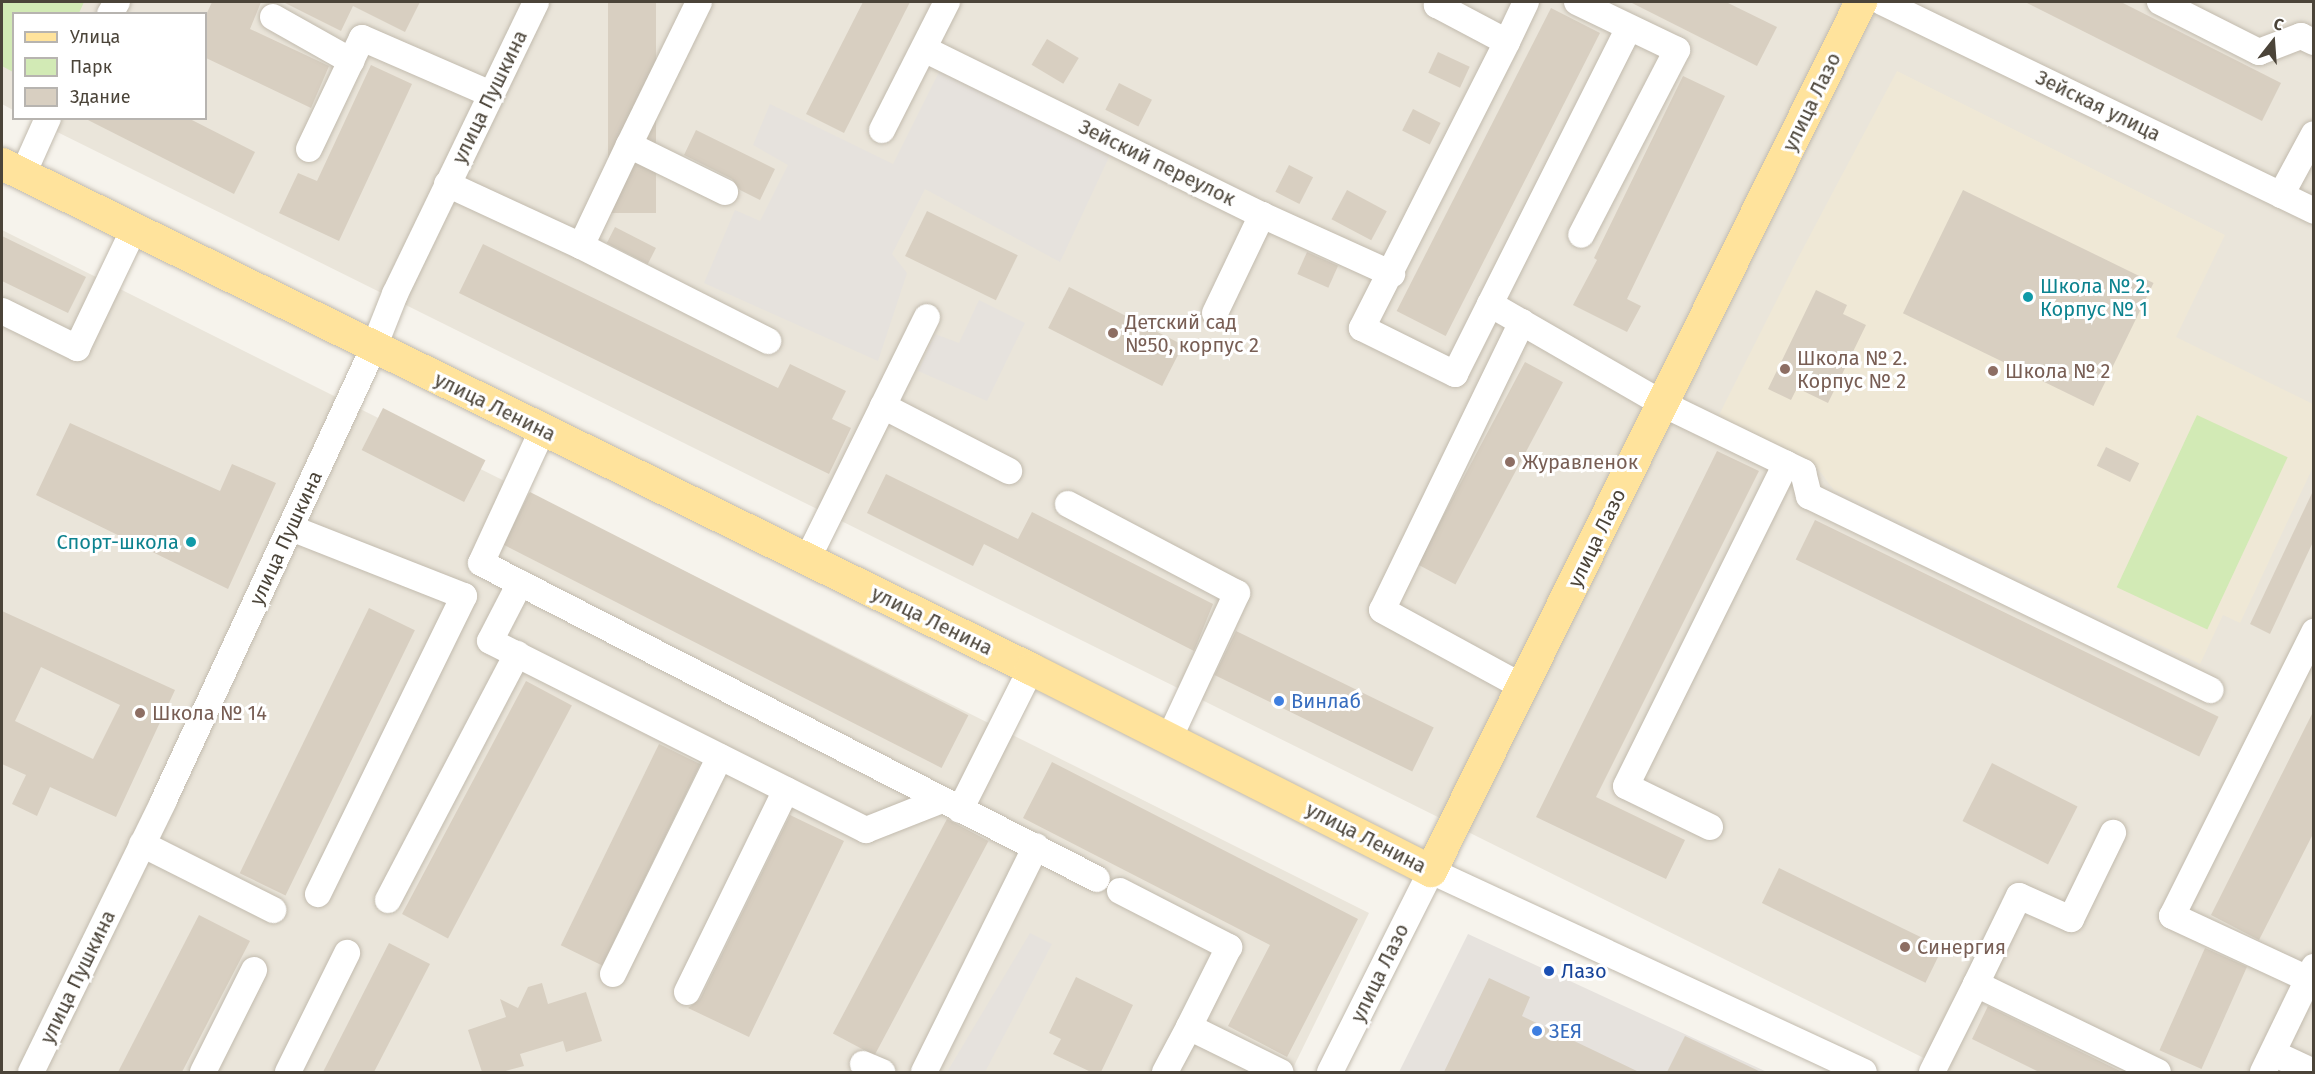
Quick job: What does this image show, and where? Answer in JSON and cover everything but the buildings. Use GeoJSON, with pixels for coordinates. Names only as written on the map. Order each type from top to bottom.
{"type":"FeatureCollection","features":[{"type":"Feature","properties":{"kind":"main road","name":"улица Лазо"},"geometry":{"type":"LineString","coordinates":[[1431,871],[1861,2]]}},
{"type":"Feature","properties":{"kind":"main road","name":"улица Ленина"},"geometry":{"type":"LineString","coordinates":[[12,169],[1031,669],[1431,871]]}},
{"type":"Feature","properties":{"kind":"street","name":"улица Пушкина"},"geometry":{"type":"LineString","coordinates":[[31,1072],[142,844],[291,528],[447,184],[536,2]]}},
{"type":"Feature","properties":{"kind":"street"},"geometry":{"type":"LineString","coordinates":[[581,246],[699,2]]}},
{"type":"Feature","properties":{"kind":"street"},"geometry":{"type":"LineString","coordinates":[[882,130],[948,2]]}},
{"type":"Feature","properties":{"kind":"street"},"geometry":{"type":"LineString","coordinates":[[1438,2],[1437,5],[1507,42]]}},
{"type":"Feature","properties":{"kind":"street"},"geometry":{"type":"LineString","coordinates":[[1526,2],[1392,274],[1362,328],[1455,374],[1629,28]]}},
{"type":"Feature","properties":{"kind":"street"},"geometry":{"type":"LineString","coordinates":[[1577,2],[1677,50],[1581,236]]}},
{"type":"Feature","properties":{"kind":"street","name":"Зейская улица"},"geometry":{"type":"LineString","coordinates":[[1882,2],[2313,211]]}},
{"type":"Feature","properties":{"kind":"street"},"geometry":{"type":"LineString","coordinates":[[2160,2],[2259,52],[2301,36],[2313,42]]}},
{"type":"Feature","properties":{"kind":"street"},"geometry":{"type":"LineString","coordinates":[[273,16],[351,61]]}},
{"type":"Feature","properties":{"kind":"street"},"geometry":{"type":"LineString","coordinates":[[309,149],[362,38],[491,94]]}},
{"type":"Feature","properties":{"kind":"street","name":"Зейский переулок"},"geometry":{"type":"LineString","coordinates":[[924,49],[1262,215],[1392,274]]}},
{"type":"Feature","properties":{"kind":"street"},"geometry":{"type":"LineString","coordinates":[[12,169],[47,120]]}},
{"type":"Feature","properties":{"kind":"street"},"geometry":{"type":"LineString","coordinates":[[2281,195],[2313,134]]}},
{"type":"Feature","properties":{"kind":"street"},"geometry":{"type":"LineString","coordinates":[[628,145],[725,192]]}},
{"type":"Feature","properties":{"kind":"street"},"geometry":{"type":"LineString","coordinates":[[447,184],[581,246],[768,341]]}},
{"type":"Feature","properties":{"kind":"street"},"geometry":{"type":"LineString","coordinates":[[1215,313],[1262,215]]}},
{"type":"Feature","properties":{"kind":"street"},"geometry":{"type":"LineString","coordinates":[[2,311],[77,348],[135,229]]}},
{"type":"Feature","properties":{"kind":"street"},"geometry":{"type":"LineString","coordinates":[[1490,304],[1663,404],[1803,472],[1809,496],[2211,690]]}},
{"type":"Feature","properties":{"kind":"street"},"geometry":{"type":"LineString","coordinates":[[807,560],[927,317]]}},
{"type":"Feature","properties":{"kind":"street"},"geometry":{"type":"LineString","coordinates":[[1522,322],[1382,610],[1523,687]]}},
{"type":"Feature","properties":{"kind":"street"},"geometry":{"type":"LineString","coordinates":[[883,406],[1009,471]]}},
{"type":"Feature","properties":{"kind":"street"},"geometry":{"type":"LineString","coordinates":[[542,431],[481,562],[1097,879]]}},
{"type":"Feature","properties":{"kind":"street"},"geometry":{"type":"LineString","coordinates":[[1710,827],[1626,786],[1786,463]]}},
{"type":"Feature","properties":{"kind":"street"},"geometry":{"type":"LineString","coordinates":[[1068,504],[1237,593],[1169,739]]}},
{"type":"Feature","properties":{"kind":"street"},"geometry":{"type":"LineString","coordinates":[[291,528],[464,596],[318,894]]}},
{"type":"Feature","properties":{"kind":"street"},"geometry":{"type":"LineString","coordinates":[[520,583],[490,641],[866,830],[951,805],[1031,669]]}},
{"type":"Feature","properties":{"kind":"street"},"geometry":{"type":"LineString","coordinates":[[2313,633],[2172,916],[2311,973],[2268,1063],[2313,1072]]}},
{"type":"Feature","properties":{"kind":"street"},"geometry":{"type":"LineString","coordinates":[[388,900],[517,654]]}},
{"type":"Feature","properties":{"kind":"street"},"geometry":{"type":"LineString","coordinates":[[613,974],[720,757]]}},
{"type":"Feature","properties":{"kind":"street"},"geometry":{"type":"LineString","coordinates":[[687,992],[786,790]]}},
{"type":"Feature","properties":{"kind":"street"},"geometry":{"type":"LineString","coordinates":[[1932,1072],[2019,896],[2070,919],[2113,833]]}},
{"type":"Feature","properties":{"kind":"street"},"geometry":{"type":"LineString","coordinates":[[142,844],[273,910]]}},
{"type":"Feature","properties":{"kind":"street"},"geometry":{"type":"LineString","coordinates":[[924,1072],[1036,846]]}},
{"type":"Feature","properties":{"kind":"street","name":"улица Лазо"},"geometry":{"type":"LineString","coordinates":[[1330,1072],[1431,871]]}},
{"type":"Feature","properties":{"kind":"street","name":"улица Ленина"},"geometry":{"type":"LineString","coordinates":[[1431,871],[1864,1072]]}},
{"type":"Feature","properties":{"kind":"street"},"geometry":{"type":"LineString","coordinates":[[1120,891],[1229,947],[1165,1072]]}},
{"type":"Feature","properties":{"kind":"street"},"geometry":{"type":"LineString","coordinates":[[288,1072],[347,953]]}},
{"type":"Feature","properties":{"kind":"street"},"geometry":{"type":"LineString","coordinates":[[203,1072],[254,970]]}},
{"type":"Feature","properties":{"kind":"street"},"geometry":{"type":"LineString","coordinates":[[1976,984],[2157,1072]]}},
{"type":"Feature","properties":{"kind":"street"},"geometry":{"type":"LineString","coordinates":[[1189,1027],[1280,1072]]}},
{"type":"Feature","properties":{"kind":"shaded area"},"geometry":{"type":"Polygon","coordinates":[[[2,2],[2313,2],[2313,1072],[1952,1072],[33,120],[207,120],[207,12],[12,12],[12,109],[2,104],[2,2]]]}},
{"type":"Feature","properties":{"kind":"shaded area"},"geometry":{"type":"Polygon","coordinates":[[[942,66],[1110,155],[1060,262],[925,189],[892,254],[907,273],[878,361],[704,283],[735,210],[760,221],[788,165],[753,145],[770,104],[893,164],[942,66]]]}},
{"type":"Feature","properties":{"kind":"shaded area","name":"Школа № 2"},"geometry":{"type":"Polygon","coordinates":[[[1897,71],[2225,235],[2176,337],[2313,404],[2313,467],[2240,623],[2223,615],[2200,664],[1834,490],[1815,465],[1718,417],[1797,260],[1897,71]]]}},
{"type":"Feature","properties":{"kind":"shaded area"},"geometry":{"type":"Polygon","coordinates":[[[2,230],[1369,913],[1291,1072],[2,1072],[2,230]]]}},
{"type":"Feature","properties":{"kind":"shaded area"},"geometry":{"type":"Polygon","coordinates":[[[979,300],[1025,323],[987,401],[918,371],[935,334],[959,343],[979,300]]]}},
{"type":"Feature","properties":{"kind":"shaded area"},"geometry":{"type":"Polygon","coordinates":[[[1030,933],[1052,944],[985,1072],[947,1072],[1030,933]]]}},
{"type":"Feature","properties":{"kind":"shaded area"},"geometry":{"type":"Polygon","coordinates":[[[1468,934],[1767,1072],[1399,1072],[1468,934]]]}},
{"type":"Feature","properties":{"kind":"green space"},"geometry":{"type":"Polygon","coordinates":[[[2,2],[84,2],[79,12],[12,12],[12,71],[2,66],[2,2]]]}},
{"type":"Feature","properties":{"kind":"green space"},"geometry":{"type":"Polygon","coordinates":[[[2197,415],[2288,457],[2207,629],[2117,587],[2197,415]]]}},
{"type":"Feature","properties":{"kind":"place","name":"Школа № 2. Корпус № 1"},"geometry":{"type":"Point","coordinates":[2028,297]}},
{"type":"Feature","properties":{"kind":"place","name":"Детский сад №50, корпус 2"},"geometry":{"type":"Point","coordinates":[1113,333]}},
{"type":"Feature","properties":{"kind":"place","name":"Школа № 2. Корпус № 2"},"geometry":{"type":"Point","coordinates":[1785,369]}},
{"type":"Feature","properties":{"kind":"place","name":"Школа № 2"},"geometry":{"type":"Point","coordinates":[1993,371]}},
{"type":"Feature","properties":{"kind":"place","name":"Журавленок"},"geometry":{"type":"Point","coordinates":[1510,462]}},
{"type":"Feature","properties":{"kind":"place","name":"Спорт-школа"},"geometry":{"type":"Point","coordinates":[191,542]}},
{"type":"Feature","properties":{"kind":"place","name":"Винлаб"},"geometry":{"type":"Point","coordinates":[1279,701]}},
{"type":"Feature","properties":{"kind":"place","name":"Школа № 14"},"geometry":{"type":"Point","coordinates":[140,713]}},
{"type":"Feature","properties":{"kind":"place","name":"Синергия"},"geometry":{"type":"Point","coordinates":[1905,947]}},
{"type":"Feature","properties":{"kind":"place","name":"Лазо"},"geometry":{"type":"Point","coordinates":[1549,971]}},
{"type":"Feature","properties":{"kind":"place","name":"ЗЕЯ"},"geometry":{"type":"Point","coordinates":[1537,1031]}}]}
